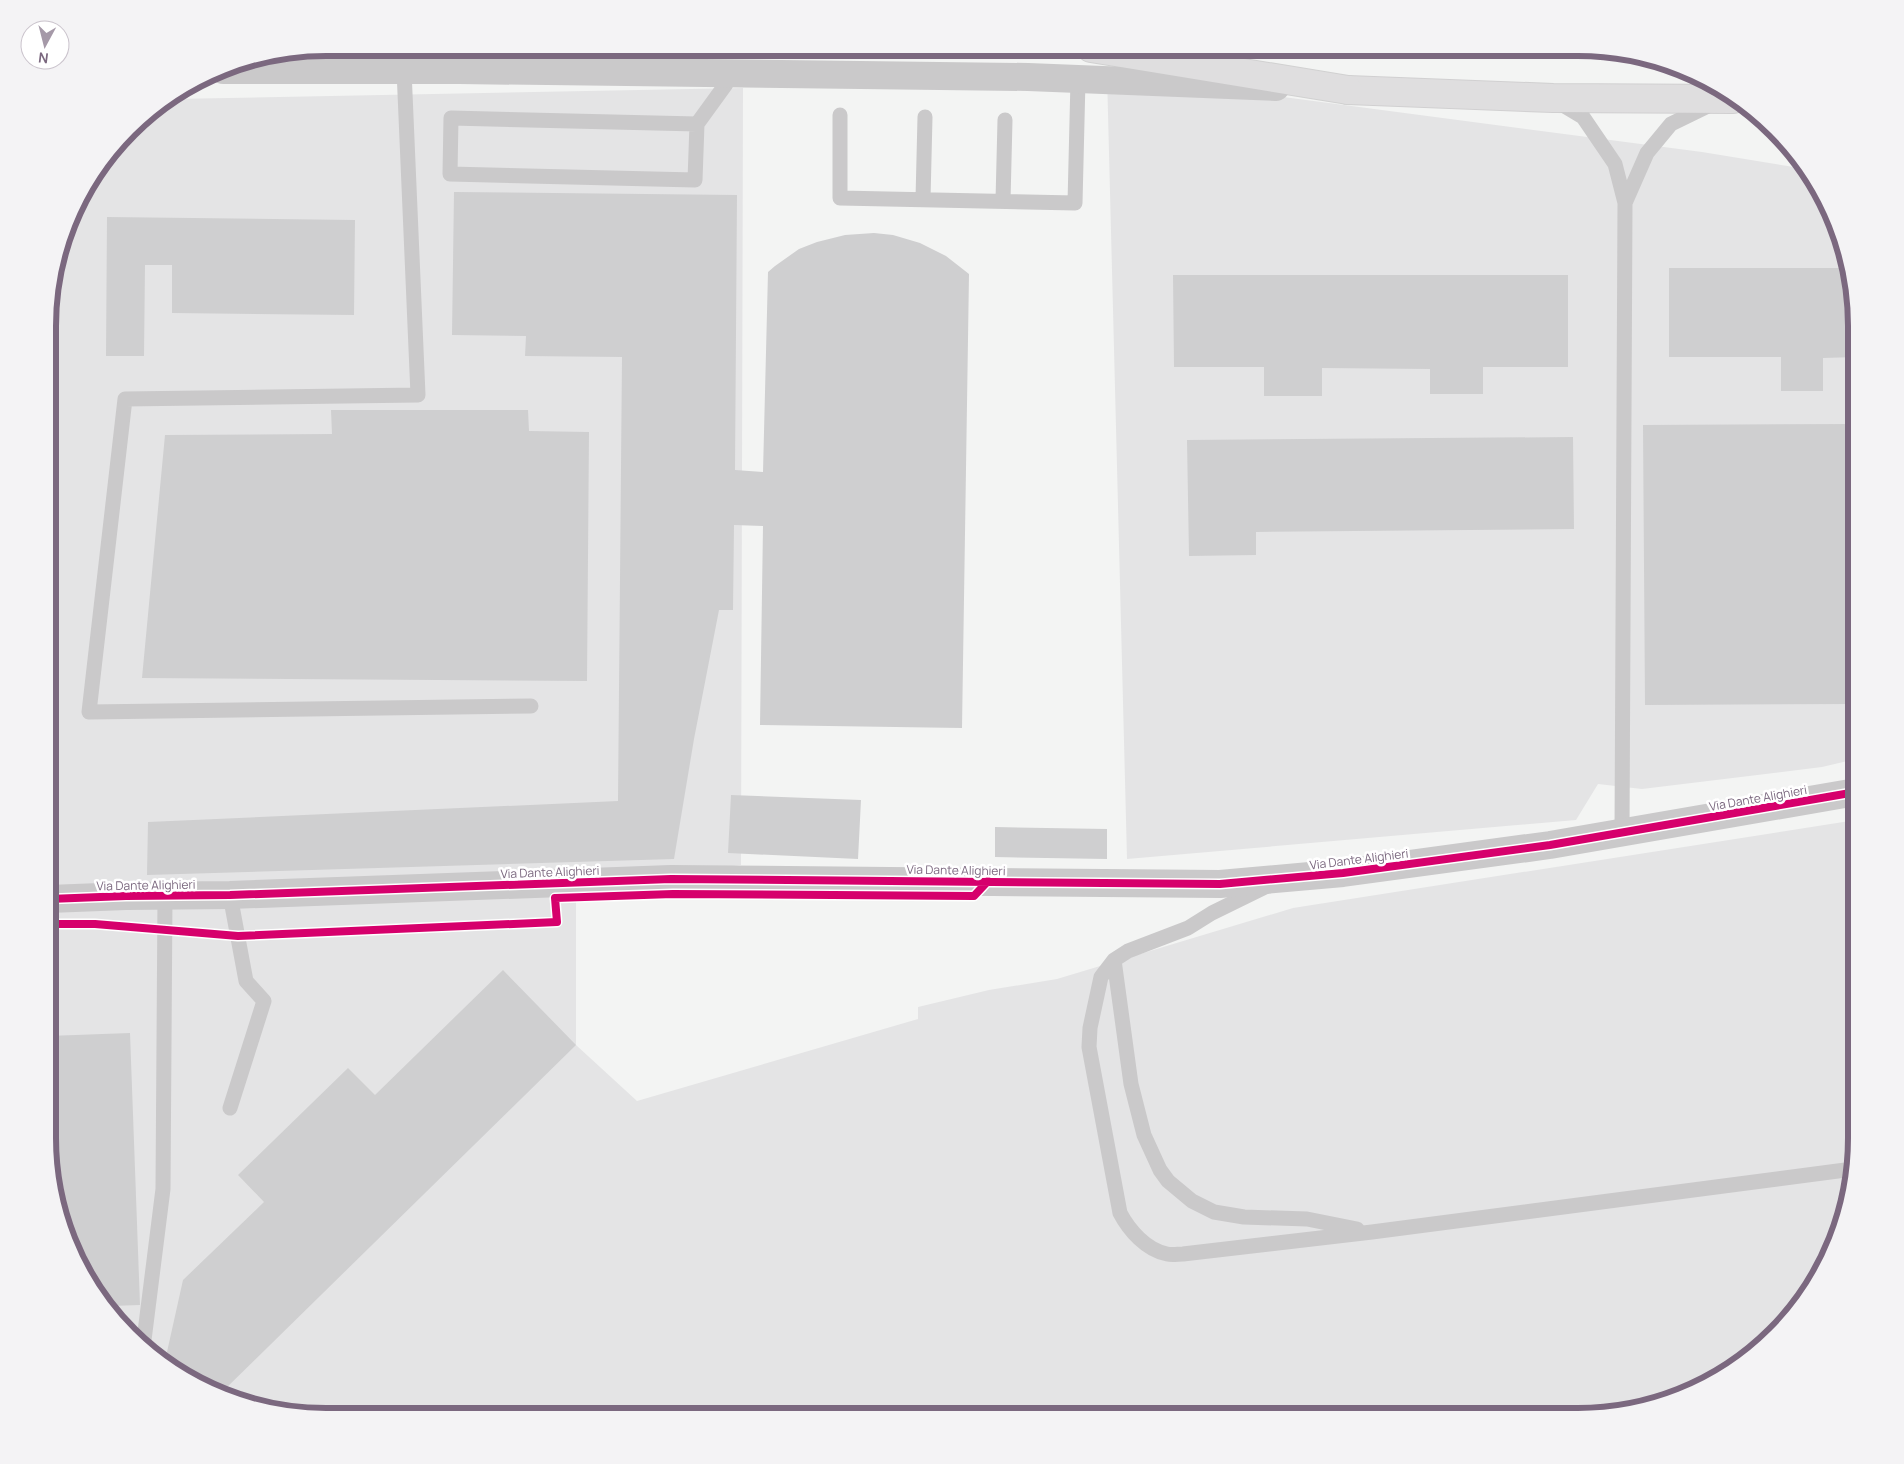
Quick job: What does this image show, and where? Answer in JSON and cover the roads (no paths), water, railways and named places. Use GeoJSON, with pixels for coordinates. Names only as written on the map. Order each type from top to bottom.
{"type":"FeatureCollection","features":[{"type":"Feature","properties":{"kind":"main road"},"geometry":{"type":"LineString","coordinates":[[1140,56],[1348,90],[1553,98],[1723,99]]}},
{"type":"Feature","properties":{"kind":"street"},"geometry":{"type":"LineString","coordinates":[[243,70],[1028,77],[1348,90]]}},
{"type":"Feature","properties":{"kind":"street","name":"Via Dante Alighieri"},"geometry":{"type":"LineString","coordinates":[[56,899],[230,895],[671,879],[1220,884],[1344,873],[1540,847],[1848,793]]}},
{"type":"Feature","properties":{"kind":"lane"},"geometry":{"type":"LineString","coordinates":[[404,70],[418,395],[125,399],[89,712],[531,706]]}},
{"type":"Feature","properties":{"kind":"lane"},"geometry":{"type":"LineString","coordinates":[[697,124],[451,118],[450,174],[695,180],[697,124],[726,84],[726,74]]}},
{"type":"Feature","properties":{"kind":"lane"},"geometry":{"type":"LineString","coordinates":[[840,115],[840,198],[1075,203],[1078,80]]}},
{"type":"Feature","properties":{"kind":"lane"},"geometry":{"type":"LineString","coordinates":[[1553,98],[1583,117],[1610,156],[1615,164],[1625,203],[1622,833]]}},
{"type":"Feature","properties":{"kind":"lane"},"geometry":{"type":"LineString","coordinates":[[1625,203],[1646,153],[1671,124],[1725,100]]}},
{"type":"Feature","properties":{"kind":"lane"},"geometry":{"type":"LineString","coordinates":[[924,199],[926,117]]}},
{"type":"Feature","properties":{"kind":"lane"},"geometry":{"type":"LineString","coordinates":[[1003,201],[1005,120]]}},
{"type":"Feature","properties":{"kind":"lane"},"geometry":{"type":"LineString","coordinates":[[1285,878],[1212,913],[1188,928],[1128,951],[1114,960],[1101,977],[1090,1028],[1088,1047],[1120,1213],[1128,1228],[1157,1251],[1168,1255],[1372,1232],[1845,1171]]}},
{"type":"Feature","properties":{"kind":"lane"},"geometry":{"type":"LineString","coordinates":[[230,895],[246,981],[264,1001],[230,1108]]}},
{"type":"Feature","properties":{"kind":"lane"},"geometry":{"type":"LineString","coordinates":[[144,1338],[162,1189],[165,896]]}},
{"type":"Feature","properties":{"kind":"lane"},"geometry":{"type":"LineString","coordinates":[[1114,960],[1131,1084],[1137,1109],[1150,1150],[1168,1181],[1192,1201],[1214,1212],[1244,1217],[1307,1219],[1372,1232]]}}]}
